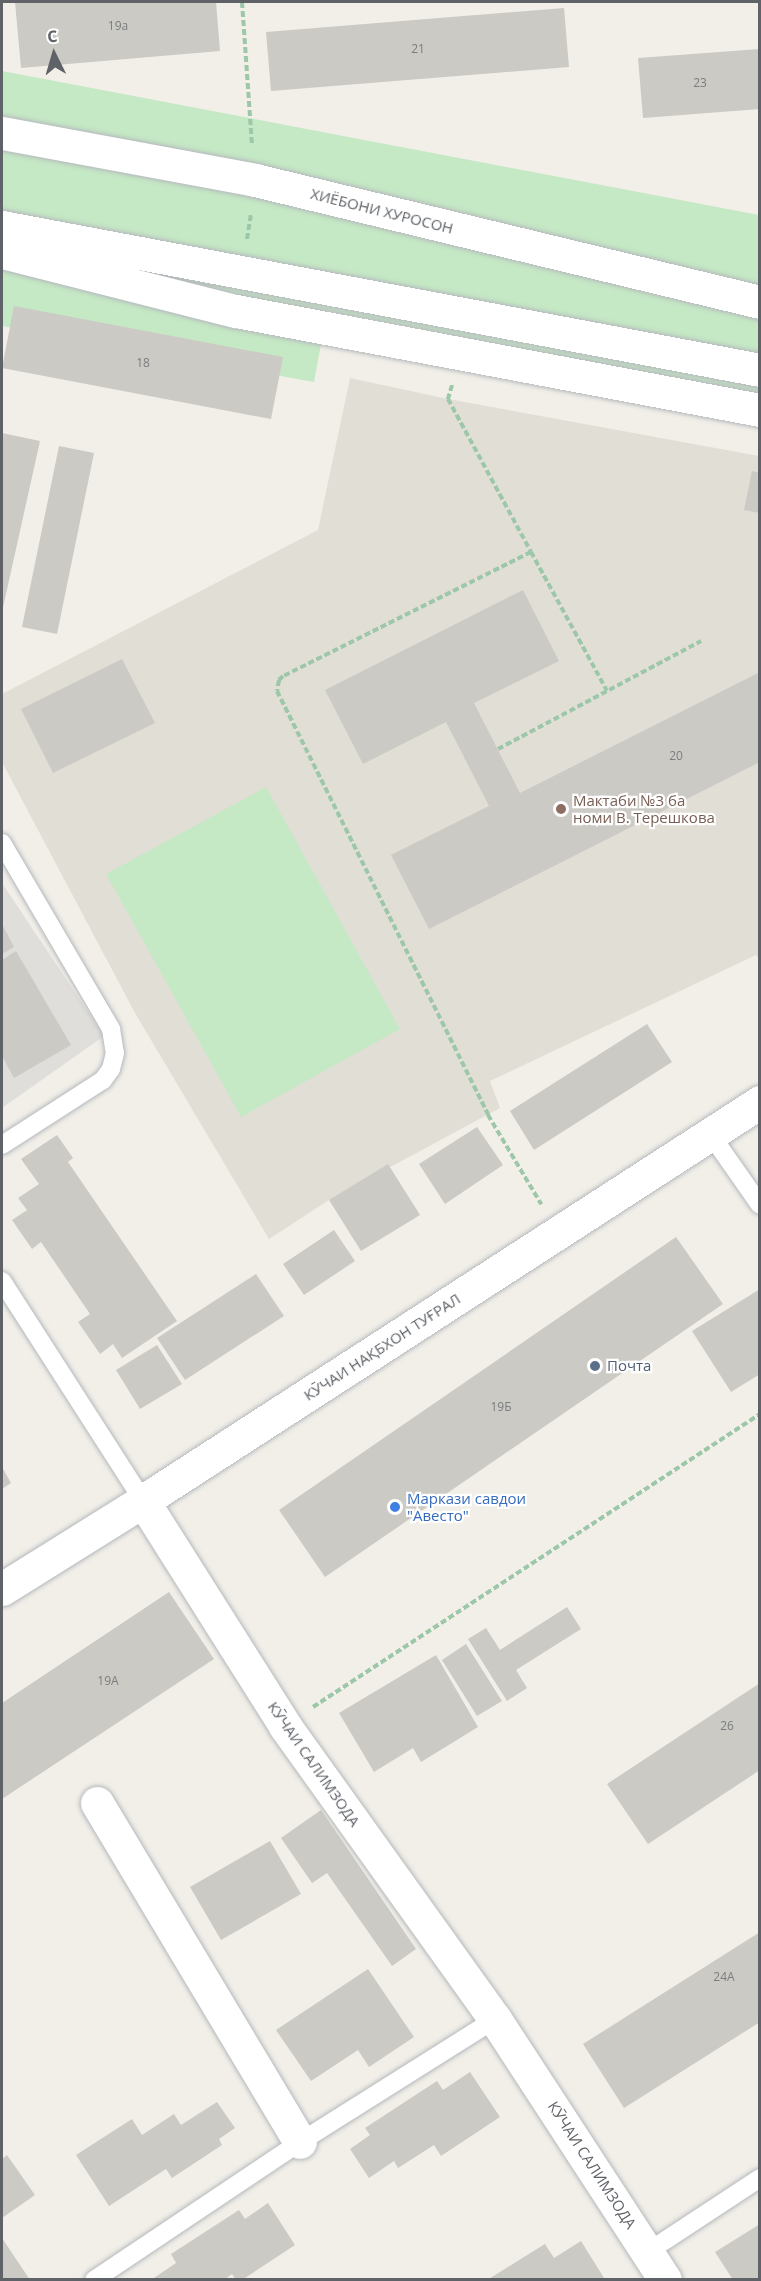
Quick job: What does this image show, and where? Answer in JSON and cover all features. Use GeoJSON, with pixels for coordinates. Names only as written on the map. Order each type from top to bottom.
{"type":"FeatureCollection","features":[{"type":"Feature","properties":{"kind":"street","name":"ХИЁБОНИ ХУРОСОН"},"geometry":{"type":"LineString","coordinates":[[2,133],[255,180],[759,302]]}},
{"type":"Feature","properties":{"kind":"street"},"geometry":{"type":"LineString","coordinates":[[2,227],[759,370]]}},
{"type":"Feature","properties":{"kind":"street"},"geometry":{"type":"LineString","coordinates":[[2,252],[236,311],[759,410]]}},
{"type":"Feature","properties":{"kind":"street","name":"КӮЧАИ НАҚБХОН ТУҒРАЛ"},"geometry":{"type":"LineString","coordinates":[[2,1589],[143,1502],[759,1102]]}},
{"type":"Feature","properties":{"kind":"street","name":"КӮЧАИ САЛИМЗОДА"},"geometry":{"type":"LineString","coordinates":[[143,1502],[285,1726],[495,2019],[649,2251],[665,2280]]}},
{"type":"Feature","properties":{"kind":"street"},"geometry":{"type":"LineString","coordinates":[[98,1803],[300,2142]]}},
{"type":"Feature","properties":{"kind":"lane"},"geometry":{"type":"LineString","coordinates":[[2,843],[111,1029],[115,1053],[111,1069],[102,1080],[2,1145]]}},
{"type":"Feature","properties":{"kind":"lane"},"geometry":{"type":"LineString","coordinates":[[711,1135],[759,1205]]}},
{"type":"Feature","properties":{"kind":"lane"},"geometry":{"type":"LineString","coordinates":[[2,1281],[143,1502]]}},
{"type":"Feature","properties":{"kind":"lane"},"geometry":{"type":"LineString","coordinates":[[94,2280],[300,2142],[495,2019]]}},
{"type":"Feature","properties":{"kind":"lane"},"geometry":{"type":"LineString","coordinates":[[649,2251],[759,2178]]}},
{"type":"Feature","properties":{"kind":"path"},"geometry":{"type":"LineString","coordinates":[[448,399],[607,691]]}},
{"type":"Feature","properties":{"kind":"path"},"geometry":{"type":"LineString","coordinates":[[531,552],[284,676],[279,680],[277,691],[488,1115],[558,1233]]}},
{"type":"Feature","properties":{"kind":"path"},"geometry":{"type":"LineString","coordinates":[[498,749],[701,641]]}},
{"type":"Feature","properties":{"kind":"path"},"geometry":{"type":"LineString","coordinates":[[285,1726],[759,1414]]}},
{"type":"Feature","properties":{"kind":"shaded area"},"geometry":{"type":"Polygon","coordinates":[[[350,378],[448,399],[759,456],[759,959],[756,955],[490,1081],[500,1108],[329,1200],[269,1239],[135,1013],[2,762],[2,694],[318,530],[350,378]]]}},
{"type":"Feature","properties":{"kind":"shaded area"},"geometry":{"type":"Polygon","coordinates":[[[2,883],[104,1036],[2,1108],[2,883]]]}},
{"type":"Feature","properties":{"kind":"green space"},"geometry":{"type":"Polygon","coordinates":[[[2,71],[759,215],[759,395],[327,311],[314,382],[2,326],[2,71]]]}},
{"type":"Feature","properties":{"kind":"green space"},"geometry":{"type":"Polygon","coordinates":[[[266,787],[400,1029],[241,1117],[106,874],[266,787]]]}},
{"type":"Feature","properties":{"kind":"building"},"geometry":{"type":"Polygon","coordinates":[[[15,2],[216,2],[220,51],[21,68],[15,2]]]}},
{"type":"Feature","properties":{"kind":"building"},"geometry":{"type":"Polygon","coordinates":[[[564,8],[569,67],[271,91],[266,32],[564,8]]]}},
{"type":"Feature","properties":{"kind":"building"},"geometry":{"type":"Polygon","coordinates":[[[760,49],[760,109],[643,118],[638,58],[760,49]]]}},
{"type":"Feature","properties":{"kind":"building"},"geometry":{"type":"Polygon","coordinates":[[[14,306],[283,357],[271,419],[2,368],[14,306]]]}},
{"type":"Feature","properties":{"kind":"building"},"geometry":{"type":"Polygon","coordinates":[[[2,433],[40,441],[2,612],[2,433]]]}},
{"type":"Feature","properties":{"kind":"building"},"geometry":{"type":"Polygon","coordinates":[[[59,446],[94,453],[57,634],[22,627],[59,446]]]}},
{"type":"Feature","properties":{"kind":"building"},"geometry":{"type":"Polygon","coordinates":[[[752,471],[760,473],[760,513],[744,510],[752,471]]]}},
{"type":"Feature","properties":{"kind":"building"},"geometry":{"type":"Polygon","coordinates":[[[523,590],[559,661],[474,703],[520,793],[760,672],[760,762],[429,929],[391,855],[489,806],[446,722],[363,764],[325,690],[523,590]]]}},
{"type":"Feature","properties":{"kind":"building"},"geometry":{"type":"Polygon","coordinates":[[[122,659],[155,723],[53,773],[21,709],[122,659]]]}},
{"type":"Feature","properties":{"kind":"building"},"geometry":{"type":"Polygon","coordinates":[[[2,924],[14,947],[2,954],[2,924]]]}},
{"type":"Feature","properties":{"kind":"building"},"geometry":{"type":"Polygon","coordinates":[[[16,951],[71,1045],[14,1078],[2,1056],[2,960],[16,951]]]}},
{"type":"Feature","properties":{"kind":"building"},"geometry":{"type":"Polygon","coordinates":[[[647,1024],[672,1062],[534,1150],[510,1111],[647,1024]]]}},
{"type":"Feature","properties":{"kind":"building"},"geometry":{"type":"Polygon","coordinates":[[[477,1127],[503,1165],[445,1204],[419,1164],[477,1127]]]}},
{"type":"Feature","properties":{"kind":"building"},"geometry":{"type":"Polygon","coordinates":[[[57,1135],[73,1158],[68,1162],[177,1321],[122,1358],[113,1344],[100,1354],[78,1322],[90,1314],[41,1242],[32,1249],[12,1220],[27,1210],[18,1198],[39,1184],[21,1159],[57,1135]]]}},
{"type":"Feature","properties":{"kind":"building"},"geometry":{"type":"Polygon","coordinates":[[[388,1164],[420,1215],[361,1251],[329,1200],[388,1164]]]}},
{"type":"Feature","properties":{"kind":"building"},"geometry":{"type":"Polygon","coordinates":[[[334,1230],[355,1261],[304,1295],[283,1264],[334,1230]]]}},
{"type":"Feature","properties":{"kind":"building"},"geometry":{"type":"Polygon","coordinates":[[[676,1237],[723,1304],[325,1577],[279,1510],[676,1237]]]}},
{"type":"Feature","properties":{"kind":"building"},"geometry":{"type":"Polygon","coordinates":[[[256,1274],[284,1316],[185,1380],[157,1338],[256,1274]]]}},
{"type":"Feature","properties":{"kind":"building"},"geometry":{"type":"Polygon","coordinates":[[[760,1289],[760,1374],[731,1392],[692,1331],[760,1289]]]}},
{"type":"Feature","properties":{"kind":"building"},"geometry":{"type":"Polygon","coordinates":[[[157,1345],[182,1384],[140,1409],[116,1370],[157,1345]]]}},
{"type":"Feature","properties":{"kind":"building"},"geometry":{"type":"Polygon","coordinates":[[[2,1467],[11,1483],[2,1489],[2,1467]]]}},
{"type":"Feature","properties":{"kind":"building"},"geometry":{"type":"Polygon","coordinates":[[[169,1592],[214,1659],[2,1799],[2,1703],[169,1592]]]}},
{"type":"Feature","properties":{"kind":"building"},"geometry":{"type":"Polygon","coordinates":[[[567,1607],[581,1629],[516,1670],[527,1688],[507,1701],[468,1639],[486,1628],[500,1650],[567,1607]]]}},
{"type":"Feature","properties":{"kind":"building"},"geometry":{"type":"Polygon","coordinates":[[[466,1644],[502,1701],[477,1716],[442,1660],[466,1644]]]}},
{"type":"Feature","properties":{"kind":"building"},"geometry":{"type":"Polygon","coordinates":[[[436,1655],[478,1727],[421,1762],[413,1748],[374,1772],[339,1713],[436,1655]]]}},
{"type":"Feature","properties":{"kind":"building"},"geometry":{"type":"Polygon","coordinates":[[[760,1683],[760,1770],[648,1844],[607,1784],[760,1683]]]}},
{"type":"Feature","properties":{"kind":"building"},"geometry":{"type":"Polygon","coordinates":[[[321,1810],[416,1949],[392,1966],[327,1873],[312,1883],[281,1838],[321,1810]]]}},
{"type":"Feature","properties":{"kind":"building"},"geometry":{"type":"Polygon","coordinates":[[[270,1841],[301,1894],[221,1940],[190,1887],[270,1841]]]}},
{"type":"Feature","properties":{"kind":"building"},"geometry":{"type":"Polygon","coordinates":[[[760,1932],[760,2022],[624,2108],[583,2044],[760,1932]]]}},
{"type":"Feature","properties":{"kind":"building"},"geometry":{"type":"Polygon","coordinates":[[[368,1969],[414,2037],[369,2067],[358,2050],[311,2081],[276,2030],[368,1969]]]}},
{"type":"Feature","properties":{"kind":"building"},"geometry":{"type":"Polygon","coordinates":[[[470,2072],[500,2117],[441,2156],[434,2145],[398,2168],[394,2161],[369,2178],[350,2149],[370,2135],[365,2128],[437,2081],[443,2090],[470,2072]]]}},
{"type":"Feature","properties":{"kind":"building"},"geometry":{"type":"Polygon","coordinates":[[[217,2102],[235,2128],[219,2139],[222,2145],[172,2178],[166,2169],[109,2206],[76,2155],[132,2119],[142,2135],[174,2114],[181,2125],[217,2102]]]}},
{"type":"Feature","properties":{"kind":"building"},"geometry":{"type":"Polygon","coordinates":[[[7,2155],[35,2195],[2,2218],[2,2159],[7,2155]]]}},
{"type":"Feature","properties":{"kind":"building"},"geometry":{"type":"Polygon","coordinates":[[[268,2203],[295,2245],[242,2280],[236,2280],[232,2274],[224,2280],[151,2280],[176,2263],[171,2254],[239,2210],[245,2219],[268,2203]]]}},
{"type":"Feature","properties":{"kind":"building"},"geometry":{"type":"Polygon","coordinates":[[[760,2224],[760,2280],[733,2280],[715,2252],[760,2224]]]}},
{"type":"Feature","properties":{"kind":"building"},"geometry":{"type":"Polygon","coordinates":[[[2,2238],[30,2280],[2,2280],[2,2238]]]}},
{"type":"Feature","properties":{"kind":"building"},"geometry":{"type":"Polygon","coordinates":[[[581,2241],[604,2278],[601,2280],[487,2280],[545,2244],[554,2258],[581,2241]]]}},
{"type":"Feature","properties":{"kind":"place","name":"Мактаби №3 ба номи В. Терешкова"},"geometry":{"type":"Point","coordinates":[561,809]}},
{"type":"Feature","properties":{"kind":"place","name":"Почта"},"geometry":{"type":"Point","coordinates":[595,1366]}},
{"type":"Feature","properties":{"kind":"place","name":"Маркази савдои \"Авесто\""},"geometry":{"type":"Point","coordinates":[395,1507]}}]}
